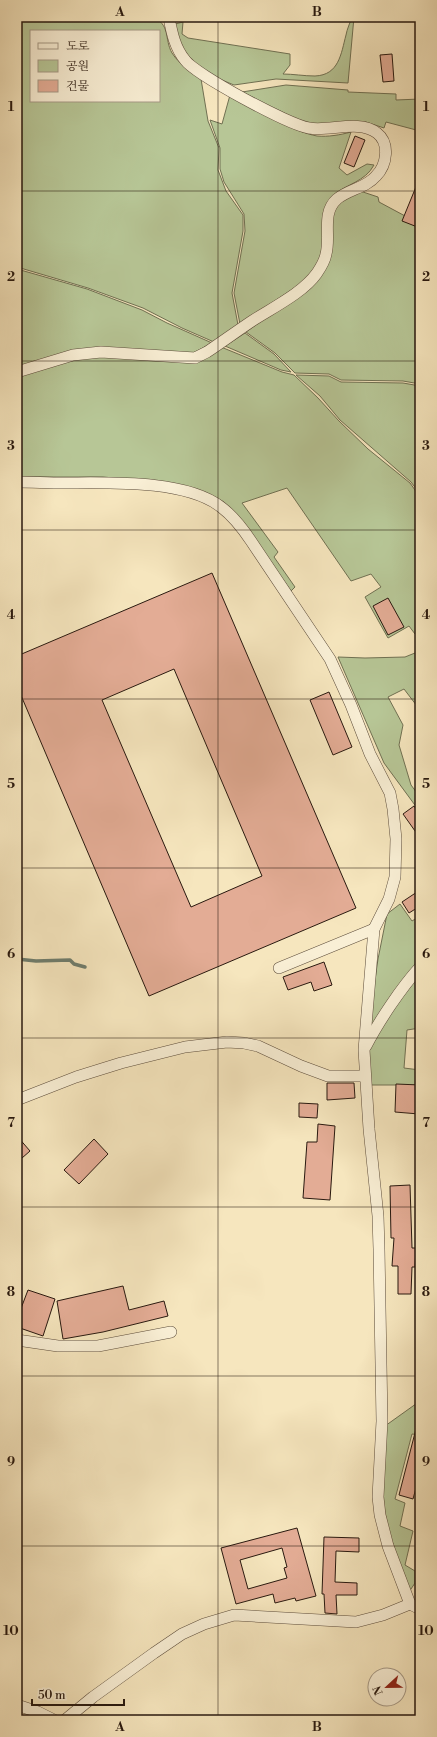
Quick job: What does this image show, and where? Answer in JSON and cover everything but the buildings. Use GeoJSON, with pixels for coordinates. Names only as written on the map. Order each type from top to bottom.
{"type":"FeatureCollection","features":[{"type":"Feature","properties":{"kind":"street"},"geometry":{"type":"LineString","coordinates":[[17,372],[85,353],[101,352],[195,358],[207,352],[310,281],[323,263],[326,254],[328,218],[336,200],[343,194],[368,183],[376,176],[382,167],[385,148],[383,139],[377,133],[368,128],[355,126],[318,129],[298,126],[201,74],[185,61],[180,53],[167,17]]}},
{"type":"Feature","properties":{"kind":"street"},"geometry":{"type":"LineString","coordinates":[[17,482],[106,482],[160,486],[200,496],[222,507],[241,527],[330,659],[351,705],[370,754],[390,793],[396,839],[395,877],[389,899],[374,929],[364,1050],[378,1216],[380,1276],[382,1421],[378,1497],[380,1515],[388,1546],[415,1606],[356,1622],[234,1615],[204,1624],[182,1634],[154,1653],[93,1697],[65,1720]]}},
{"type":"Feature","properties":{"kind":"street"},"geometry":{"type":"LineString","coordinates":[[279,968],[374,929]]}},
{"type":"Feature","properties":{"kind":"street"},"geometry":{"type":"LineString","coordinates":[[364,1050],[372,1034],[409,979],[420,967]]}},
{"type":"Feature","properties":{"kind":"street"},"geometry":{"type":"LineString","coordinates":[[17,1100],[76,1077],[122,1063],[185,1047],[227,1042],[244,1042],[258,1046],[301,1066],[328,1076],[365,1076]]}},
{"type":"Feature","properties":{"kind":"street"},"geometry":{"type":"LineString","coordinates":[[17,1340],[58,1346],[98,1346],[171,1332]]}},
{"type":"Feature","properties":{"kind":"street"},"geometry":{"type":"LineString","coordinates":[[17,1705],[38,1712],[54,1720]]}},
{"type":"Feature","properties":{"kind":"green space"},"geometry":{"type":"Polygon","coordinates":[[[17,17],[152,17],[158,20],[165,28],[172,53],[185,68],[201,79],[208,121],[219,148],[218,170],[226,191],[243,215],[243,231],[232,293],[238,325],[214,342],[143,308],[88,288],[17,267],[17,17]]]}},
{"type":"Feature","properties":{"kind":"green space"},"geometry":{"type":"Polygon","coordinates":[[[352,17],[354,17],[348,83],[276,79],[234,85],[205,73],[179,46],[175,24],[183,22],[182,34],[188,38],[290,54],[290,65],[283,74],[315,76],[323,75],[329,72],[338,62],[352,17]]]}},
{"type":"Feature","properties":{"kind":"green space"},"geometry":{"type":"Polygon","coordinates":[[[286,85],[348,90],[348,92],[396,94],[396,100],[420,99],[420,131],[386,122],[384,128],[366,122],[321,124],[304,123],[242,92],[286,85]]]}},
{"type":"Feature","properties":{"kind":"green space"},"geometry":{"type":"Polygon","coordinates":[[[230,95],[307,134],[325,136],[351,132],[339,168],[347,175],[367,164],[374,165],[361,179],[334,195],[318,266],[303,282],[240,324],[234,293],[245,231],[244,214],[224,182],[220,169],[220,148],[210,120],[222,124],[230,95]]]}},
{"type":"Feature","properties":{"kind":"green space"},"geometry":{"type":"Polygon","coordinates":[[[360,191],[378,197],[379,202],[420,224],[420,384],[403,381],[341,380],[329,374],[295,373],[275,353],[246,332],[313,284],[331,219],[338,203],[360,191]]]}},
{"type":"Feature","properties":{"kind":"green space"},"geometry":{"type":"Polygon","coordinates":[[[17,269],[87,289],[142,310],[212,343],[191,354],[115,348],[17,368],[17,269]]]}},
{"type":"Feature","properties":{"kind":"green space"},"geometry":{"type":"Polygon","coordinates":[[[245,333],[274,354],[291,372],[281,370],[225,346],[245,333]]]}},
{"type":"Feature","properties":{"kind":"green space"},"geometry":{"type":"Polygon","coordinates":[[[221,347],[282,372],[294,375],[368,449],[410,483],[420,497],[420,632],[415,634],[409,626],[388,638],[365,597],[381,587],[371,574],[351,581],[287,488],[242,503],[278,552],[274,557],[295,587],[291,591],[244,524],[224,502],[211,495],[155,482],[103,477],[17,477],[17,376],[85,356],[195,361],[221,347]]]}},
{"type":"Feature","properties":{"kind":"green space"},"geometry":{"type":"Polygon","coordinates":[[[296,375],[329,376],[341,382],[403,383],[420,386],[420,494],[411,482],[340,420],[320,396],[296,375]]]}},
{"type":"Feature","properties":{"kind":"green space"},"geometry":{"type":"Polygon","coordinates":[[[420,651],[420,710],[404,689],[388,697],[403,725],[399,745],[411,785],[420,797],[420,812],[384,763],[338,657],[405,657],[420,651]]]}},
{"type":"Feature","properties":{"kind":"green space"},"geometry":{"type":"Polygon","coordinates":[[[400,904],[412,921],[420,916],[420,964],[371,1031],[368,1028],[378,959],[387,914],[400,904]]]}},
{"type":"Feature","properties":{"kind":"green space"},"geometry":{"type":"Polygon","coordinates":[[[420,972],[420,1028],[407,1030],[404,1068],[420,1070],[420,1085],[369,1085],[367,1050],[413,979],[420,972]]]}},
{"type":"Feature","properties":{"kind":"green space"},"geometry":{"type":"Polygon","coordinates":[[[420,1401],[420,1435],[412,1434],[395,1499],[405,1503],[400,1526],[413,1531],[405,1565],[415,1571],[415,1583],[409,1592],[391,1545],[382,1497],[385,1426],[420,1401]]]}},
{"type":"Feature","properties":{"kind":"waterway"},"geometry":{"type":"LineString","coordinates":[[17,959],[36,961],[70,960],[74,964],[85,967]]}}]}
